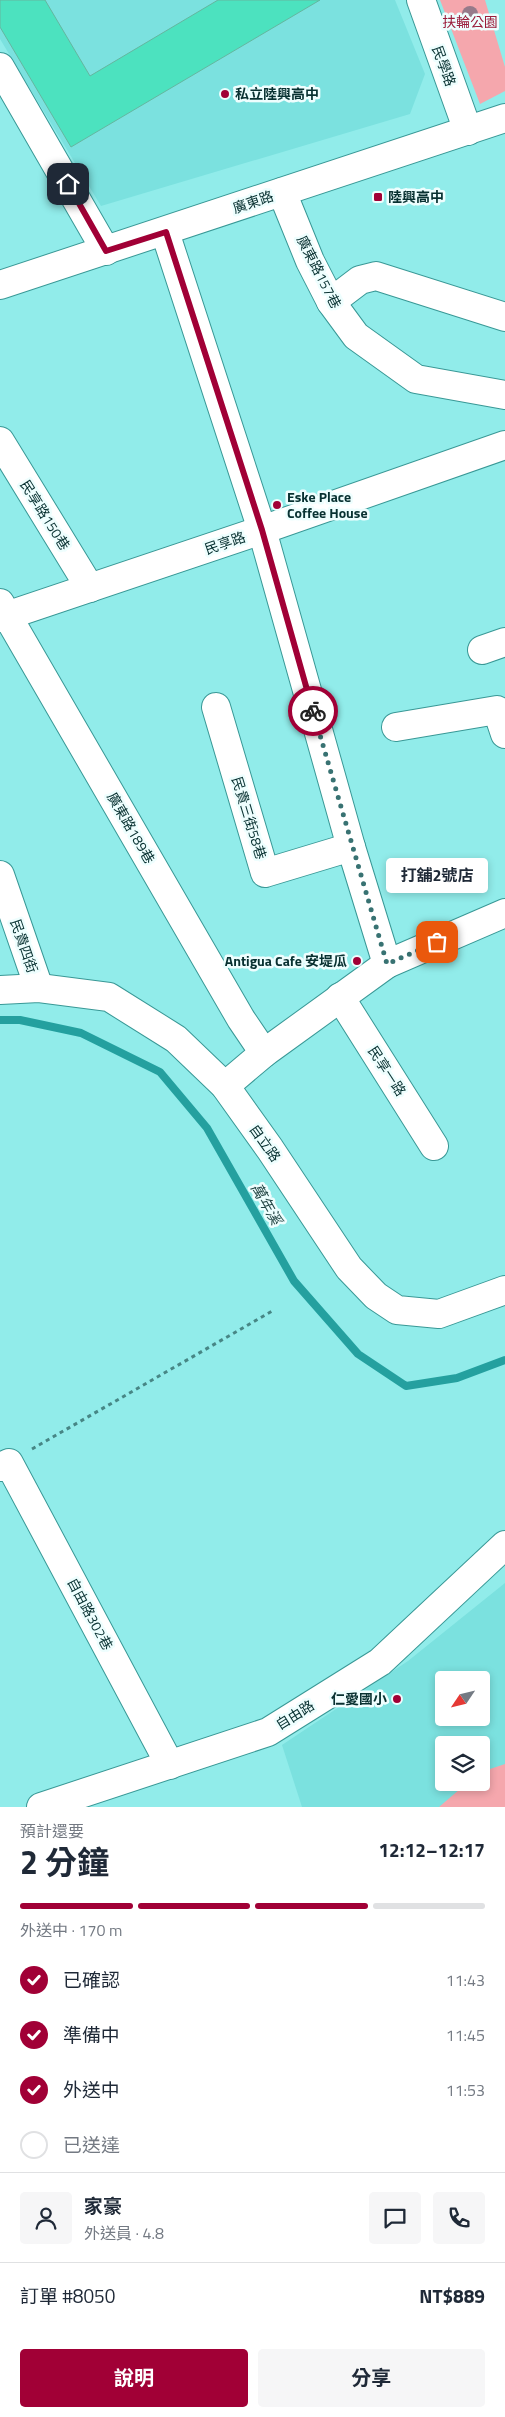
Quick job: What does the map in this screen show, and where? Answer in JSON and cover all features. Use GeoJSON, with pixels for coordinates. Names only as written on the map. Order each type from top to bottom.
{"type":"FeatureCollection","features":[{"type":"Feature","properties":{"kind":"street","name":"民學路"},"geometry":{"type":"LineString","coordinates":[[421,0],[468,131]]}},
{"type":"Feature","properties":{"kind":"street"},"geometry":{"type":"LineString","coordinates":[[0,67],[106,251]]}},
{"type":"Feature","properties":{"kind":"street","name":"廣東路"},"geometry":{"type":"LineString","coordinates":[[0,285],[166,232],[505,118]]}},
{"type":"Feature","properties":{"kind":"street","name":"廣東路157巷"},"geometry":{"type":"LineString","coordinates":[[282,192],[310,261],[331,302],[356,336],[416,378],[505,395]]}},
{"type":"Feature","properties":{"kind":"street"},"geometry":{"type":"LineString","coordinates":[[166,232],[262,530],[351,847],[387,964]]}},
{"type":"Feature","properties":{"kind":"street"},"geometry":{"type":"LineString","coordinates":[[331,302],[360,280],[376,276],[505,317]]}},
{"type":"Feature","properties":{"kind":"street","name":"民享路150巷"},"geometry":{"type":"LineString","coordinates":[[0,441],[90,588]]}},
{"type":"Feature","properties":{"kind":"street","name":"民享路"},"geometry":{"type":"LineString","coordinates":[[3,612],[90,588],[262,530],[505,444]]}},
{"type":"Feature","properties":{"kind":"street","name":"廣東路189巷"},"geometry":{"type":"LineString","coordinates":[[3,612],[241,1019],[264,1053]]}},
{"type":"Feature","properties":{"kind":"street","name":"民貴三街58巷"},"geometry":{"type":"LineString","coordinates":[[216,707],[265,872],[351,847]]}},
{"type":"Feature","properties":{"kind":"street"},"geometry":{"type":"LineString","coordinates":[[396,727],[497,710],[505,734]]}},
{"type":"Feature","properties":{"kind":"street","name":"民貴四街"},"geometry":{"type":"LineString","coordinates":[[0,875],[38,988]]}},
{"type":"Feature","properties":{"kind":"street"},"geometry":{"type":"LineString","coordinates":[[225,1086],[264,1053],[387,964],[505,914]]}},
{"type":"Feature","properties":{"kind":"street","name":"自立路"},"geometry":{"type":"LineString","coordinates":[[0,990],[38,988],[109,997],[176,1039],[225,1086],[270,1149],[349,1268],[376,1296],[397,1310],[440,1314],[505,1290]]}},
{"type":"Feature","properties":{"kind":"street","name":"民享一路"},"geometry":{"type":"LineString","coordinates":[[340,997],[434,1146]]}},
{"type":"Feature","properties":{"kind":"street","name":"自由路302巷"},"geometry":{"type":"LineString","coordinates":[[5,1465],[170,1765]]}},
{"type":"Feature","properties":{"kind":"street","name":"自由路"},"geometry":{"type":"LineString","coordinates":[[40,1807],[268,1732],[380,1662],[505,1545]]}},
{"type":"Feature","properties":{"kind":"path"},"geometry":{"type":"LineString","coordinates":[[5,1465],[274,1310]]}},
{"type":"Feature","properties":{"kind":"shaded area","name":"私立陸興高中"},"geometry":{"type":"Polygon","coordinates":[[[0,0],[395,0],[425,74],[410,114],[101,206],[0,39],[0,0]]]}},
{"type":"Feature","properties":{"kind":"shaded area","name":"仁愛國小"},"geometry":{"type":"Polygon","coordinates":[[[505,1583],[505,1807],[302,1807],[282,1745],[408,1661],[505,1583]]]}},
{"type":"Feature","properties":{"kind":"green space","name":"扶輪公園"},"geometry":{"type":"Polygon","coordinates":[[[440,0],[485,0],[505,67],[505,91],[480,104],[440,0]]]}},
{"type":"Feature","properties":{"kind":"green space"},"geometry":{"type":"Polygon","coordinates":[[[505,1764],[505,1807],[439,1807],[458,1791],[490,1791],[490,1769],[505,1764]]]}},
{"type":"Feature","properties":{"kind":"building"},"geometry":{"type":"Polygon","coordinates":[[[0,0],[45,0],[90,76],[218,0],[320,0],[71,147],[0,27],[0,0]]]}},
{"type":"Feature","properties":{"kind":"waterway","name":"萬年溪"},"geometry":{"type":"LineString","coordinates":[[0,1020],[20,1020],[81,1033],[160,1072],[207,1128],[294,1281],[358,1354],[406,1386],[457,1378],[505,1360]]}},
{"type":"Feature","properties":{"kind":"way so far"},"geometry":{"type":"LineString","coordinates":[[313,711],[351,847],[387,964],[437,942]]}},
{"type":"Feature","properties":{"kind":"place","name":"私立陸興高中"},"geometry":{"type":"Point","coordinates":[225,94]}},
{"type":"Feature","properties":{"kind":"place","name":"陸興高中"},"geometry":{"type":"Point","coordinates":[378,197]}},
{"type":"Feature","properties":{"kind":"place","name":"Eske Place Coffee House"},"geometry":{"type":"Point","coordinates":[277,505]}},
{"type":"Feature","properties":{"kind":"place","name":"打舖2號店"},"geometry":{"type":"Point","coordinates":[437,942]}},
{"type":"Feature","properties":{"kind":"place","name":"Antigua Cafe 安堤瓜"},"geometry":{"type":"Point","coordinates":[357,961]}},
{"type":"Feature","properties":{"kind":"place","name":"仁愛國小"},"geometry":{"type":"Point","coordinates":[397,1699]}},
{"type":"Feature","properties":{"kind":"route"},"geometry":{"type":"LineString","coordinates":[[68,184],[106,251],[166,232],[262,530],[313,711]]}}]}
